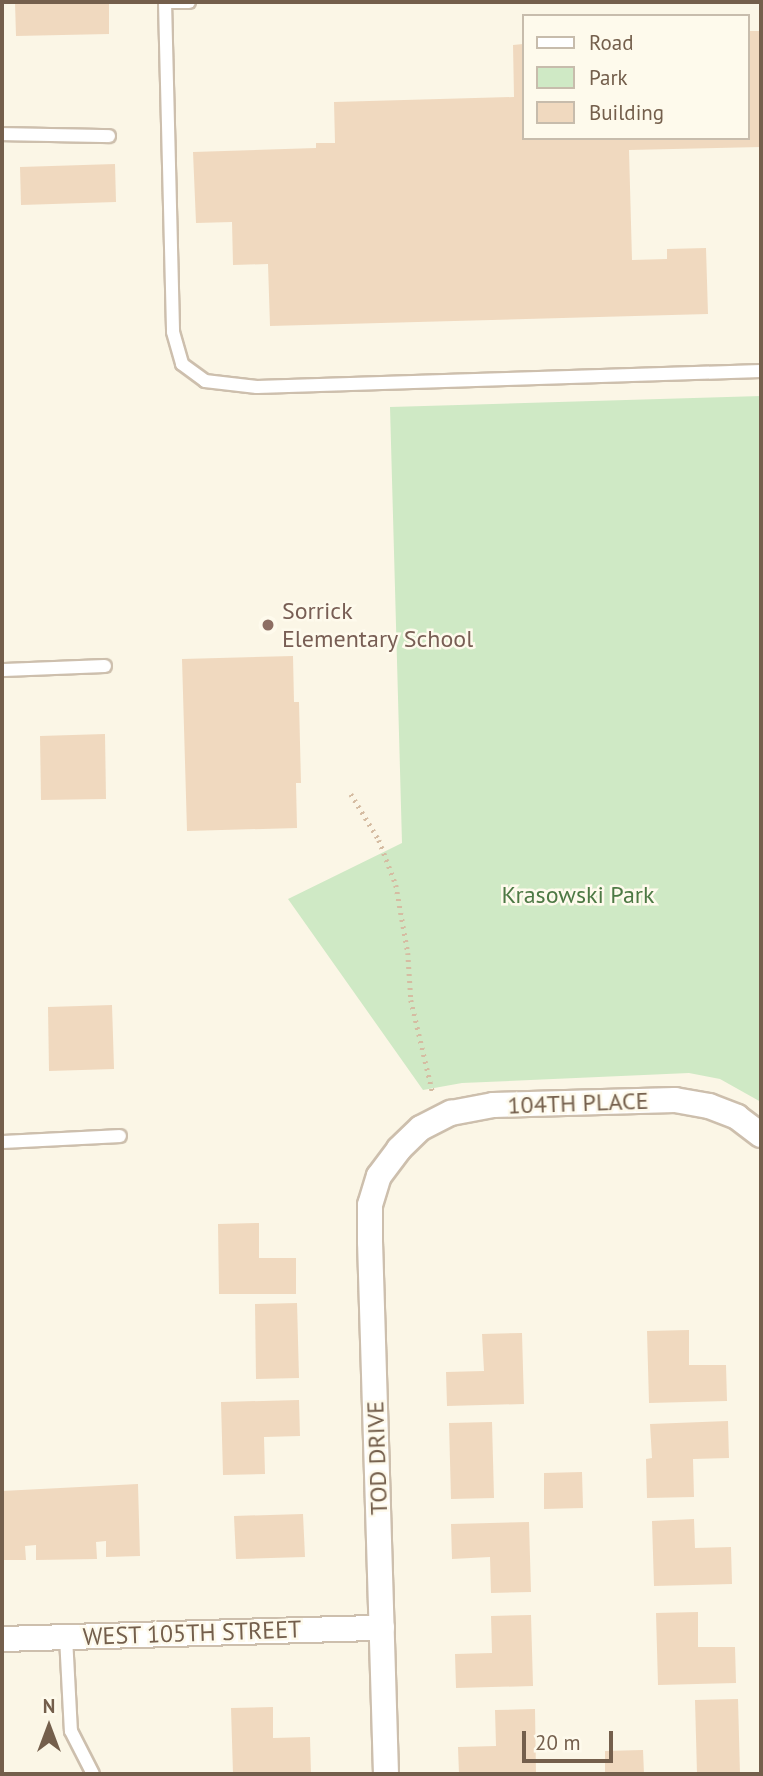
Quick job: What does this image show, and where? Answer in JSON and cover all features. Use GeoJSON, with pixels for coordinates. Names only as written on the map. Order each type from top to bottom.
{"type":"FeatureCollection","features":[{"type":"Feature","properties":{"kind":"street","name":"104TH PLACE"},"geometry":{"type":"LineString","coordinates":[[399,1149],[421,1128],[439,1118],[493,1105],[675,1100],[709,1106],[737,1117],[761,1135]]}},
{"type":"Feature","properties":{"kind":"street","name":"TOD DRIVE"},"geometry":{"type":"LineString","coordinates":[[386,1774],[370,1205],[379,1176],[399,1149]]}},
{"type":"Feature","properties":{"kind":"street","name":"WEST 105TH STREET"},"geometry":{"type":"LineString","coordinates":[[2,1639],[382,1628]]}},
{"type":"Feature","properties":{"kind":"lane"},"geometry":{"type":"LineString","coordinates":[[189,2],[165,2],[172,312],[181,364],[205,381],[257,387],[761,371]]}},
{"type":"Feature","properties":{"kind":"lane"},"geometry":{"type":"LineString","coordinates":[[2,134],[109,136]]}},
{"type":"Feature","properties":{"kind":"lane"},"geometry":{"type":"LineString","coordinates":[[2,670],[104,666]]}},
{"type":"Feature","properties":{"kind":"lane"},"geometry":{"type":"LineString","coordinates":[[2,1142],[120,1136]]}},
{"type":"Feature","properties":{"kind":"lane"},"geometry":{"type":"LineString","coordinates":[[66,1637],[71,1731],[93,1774]]}},
{"type":"Feature","properties":{"kind":"path"},"geometry":{"type":"LineString","coordinates":[[351,794],[379,840],[396,885],[408,953],[413,1011],[439,1118]]}},
{"type":"Feature","properties":{"kind":"green space","name":"Krasowski Park"},"geometry":{"type":"Polygon","coordinates":[[[761,396],[761,1102],[720,1079],[689,1073],[462,1083],[423,1090],[288,899],[402,843],[390,407],[761,396]]]}},
{"type":"Feature","properties":{"kind":"building"},"geometry":{"type":"Polygon","coordinates":[[[15,2],[109,2],[109,34],[16,36],[15,2]]]}},
{"type":"Feature","properties":{"kind":"building"},"geometry":{"type":"Polygon","coordinates":[[[749,31],[761,31],[761,147],[629,150],[632,260],[667,259],[667,249],[706,248],[708,314],[270,326],[268,264],[233,265],[232,222],[196,223],[193,152],[316,148],[316,143],[335,143],[334,102],[514,97],[513,45],[522,44],[522,140],[749,140],[749,31]]]}},
{"type":"Feature","properties":{"kind":"building"},"geometry":{"type":"Polygon","coordinates":[[[115,164],[116,202],[21,205],[20,167],[115,164]]]}},
{"type":"Feature","properties":{"kind":"building"},"geometry":{"type":"Polygon","coordinates":[[[293,656],[294,702],[299,702],[301,783],[296,783],[297,828],[187,831],[182,659],[293,656]]]}},
{"type":"Feature","properties":{"kind":"building"},"geometry":{"type":"Polygon","coordinates":[[[105,734],[106,799],[41,800],[40,736],[105,734]]]}},
{"type":"Feature","properties":{"kind":"building"},"geometry":{"type":"Polygon","coordinates":[[[112,1005],[114,1069],[49,1071],[48,1007],[112,1005]]]}},
{"type":"Feature","properties":{"kind":"building"},"geometry":{"type":"Polygon","coordinates":[[[259,1223],[259,1258],[296,1258],[296,1294],[219,1294],[218,1224],[259,1223]]]}},
{"type":"Feature","properties":{"kind":"building"},"geometry":{"type":"Polygon","coordinates":[[[297,1303],[299,1378],[256,1379],[255,1304],[297,1303]]]}},
{"type":"Feature","properties":{"kind":"building"},"geometry":{"type":"Polygon","coordinates":[[[689,1330],[689,1365],[726,1365],[727,1401],[649,1403],[647,1331],[689,1330]]]}},
{"type":"Feature","properties":{"kind":"building"},"geometry":{"type":"Polygon","coordinates":[[[522,1333],[524,1404],[447,1406],[446,1372],[484,1371],[482,1334],[522,1333]]]}},
{"type":"Feature","properties":{"kind":"building"},"geometry":{"type":"Polygon","coordinates":[[[299,1400],[300,1436],[264,1437],[265,1474],[223,1475],[221,1402],[299,1400]]]}},
{"type":"Feature","properties":{"kind":"building"},"geometry":{"type":"Polygon","coordinates":[[[728,1421],[729,1458],[693,1459],[694,1497],[647,1498],[646,1459],[652,1458],[650,1424],[728,1421]]]}},
{"type":"Feature","properties":{"kind":"building"},"geometry":{"type":"Polygon","coordinates":[[[492,1422],[494,1498],[451,1499],[449,1423],[492,1422]]]}},
{"type":"Feature","properties":{"kind":"building"},"geometry":{"type":"Polygon","coordinates":[[[582,1472],[583,1508],[544,1509],[544,1473],[582,1472]]]}},
{"type":"Feature","properties":{"kind":"building"},"geometry":{"type":"Polygon","coordinates":[[[138,1484],[140,1556],[106,1557],[106,1541],[96,1542],[97,1559],[36,1560],[36,1545],[25,1546],[26,1560],[2,1560],[2,1491],[138,1484]]]}},
{"type":"Feature","properties":{"kind":"building"},"geometry":{"type":"Polygon","coordinates":[[[303,1514],[305,1557],[236,1559],[234,1516],[303,1514]]]}},
{"type":"Feature","properties":{"kind":"building"},"geometry":{"type":"Polygon","coordinates":[[[694,1519],[695,1548],[731,1547],[732,1584],[654,1586],[652,1521],[694,1519]]]}},
{"type":"Feature","properties":{"kind":"building"},"geometry":{"type":"Polygon","coordinates":[[[529,1522],[531,1592],[491,1593],[490,1557],[452,1559],[451,1524],[529,1522]]]}},
{"type":"Feature","properties":{"kind":"building"},"geometry":{"type":"Polygon","coordinates":[[[698,1612],[698,1647],[735,1647],[736,1683],[658,1685],[656,1613],[698,1612]]]}},
{"type":"Feature","properties":{"kind":"building"},"geometry":{"type":"Polygon","coordinates":[[[531,1615],[533,1686],[456,1688],[455,1654],[492,1653],[491,1616],[531,1615]]]}},
{"type":"Feature","properties":{"kind":"building"},"geometry":{"type":"Polygon","coordinates":[[[738,1699],[740,1774],[697,1774],[695,1700],[738,1699]]]}},
{"type":"Feature","properties":{"kind":"building"},"geometry":{"type":"Polygon","coordinates":[[[273,1707],[273,1738],[310,1737],[311,1774],[233,1774],[231,1708],[273,1707]]]}},
{"type":"Feature","properties":{"kind":"building"},"geometry":{"type":"Polygon","coordinates":[[[535,1709],[536,1774],[459,1774],[458,1747],[496,1746],[495,1710],[535,1709]]]}},
{"type":"Feature","properties":{"kind":"building"},"geometry":{"type":"Polygon","coordinates":[[[643,1750],[644,1774],[605,1774],[605,1751],[643,1750]]]}},
{"type":"Feature","properties":{"kind":"place","name":"Sorrick Elementary School"},"geometry":{"type":"Point","coordinates":[268,625]}}]}
